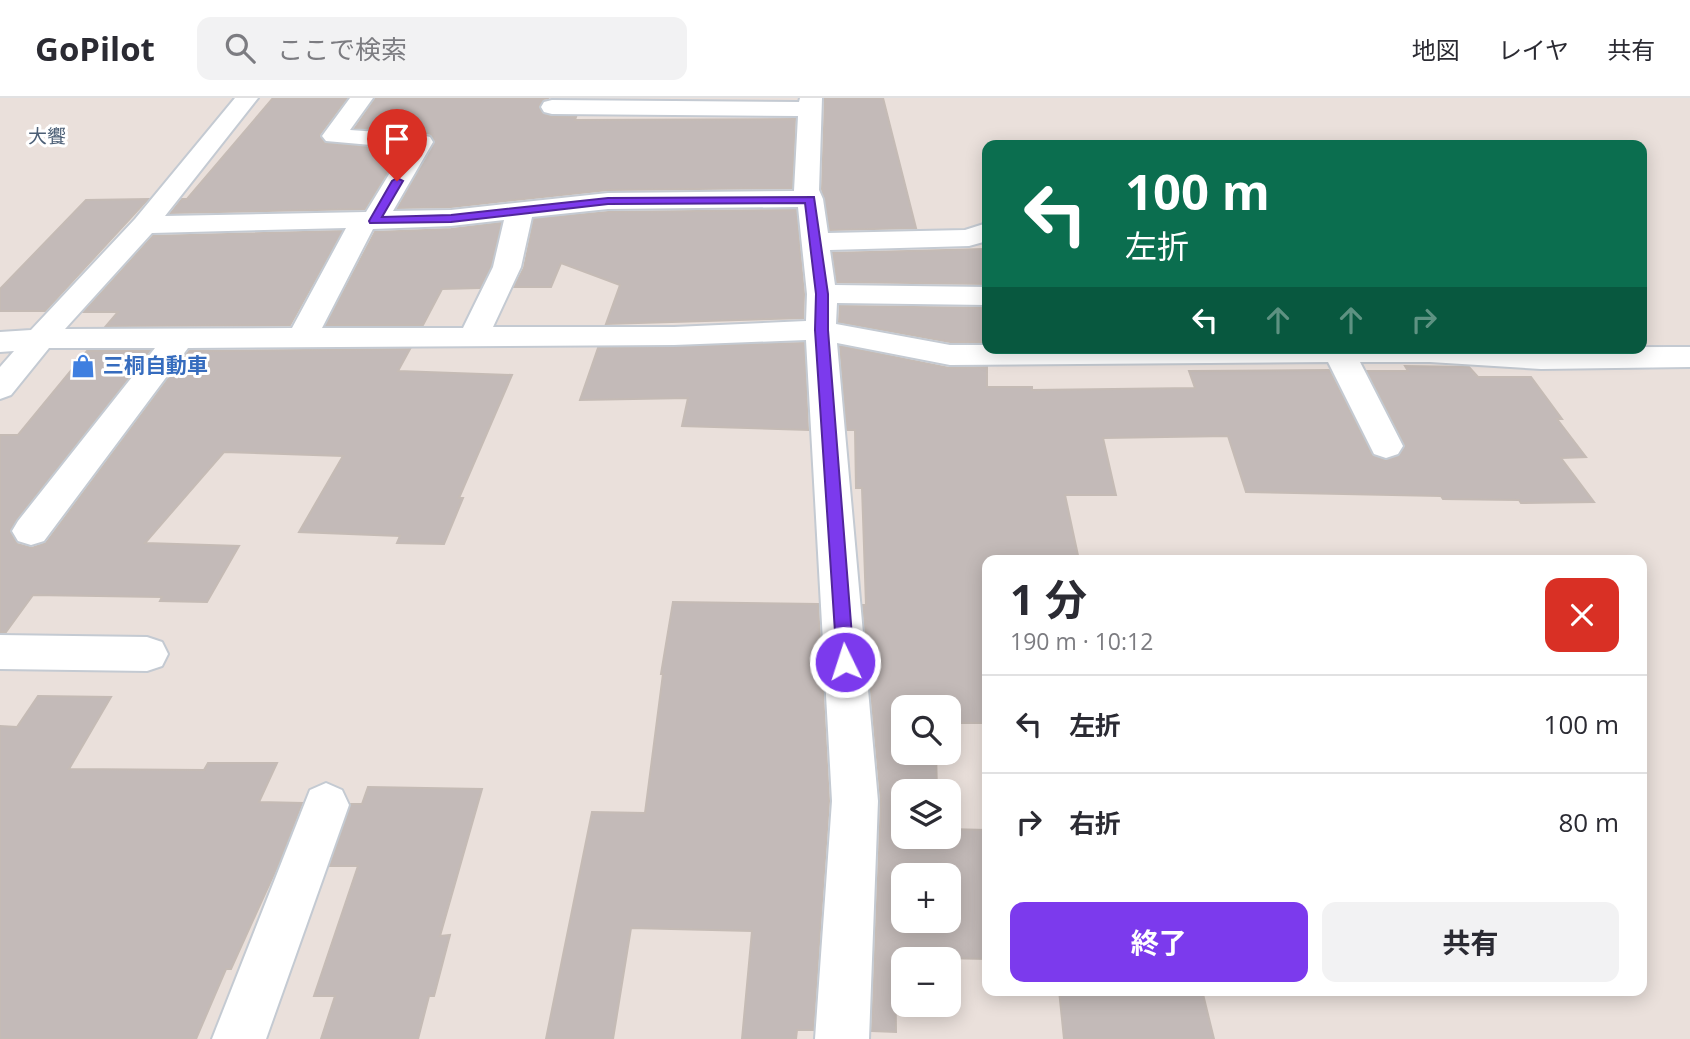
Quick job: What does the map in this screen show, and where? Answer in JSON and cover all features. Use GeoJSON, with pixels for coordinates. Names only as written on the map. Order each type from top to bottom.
{"type":"FeatureCollection","features":[{"type":"Feature","properties":{"kind":"street"},"geometry":{"type":"LineString","coordinates":[[0,388],[40,339],[144,225],[247,98]]}},
{"type":"Feature","properties":{"kind":"street"},"geometry":{"type":"LineString","coordinates":[[302,338],[369,221],[421,142],[334,136],[362,98]]}},
{"type":"Feature","properties":{"kind":"street"},"geometry":{"type":"LineString","coordinates":[[552,107],[810,104],[806,190],[810,199],[816,242],[822,312],[855,801],[842,1039]]}},
{"type":"Feature","properties":{"kind":"street"},"geometry":{"type":"LineString","coordinates":[[144,225],[451,218],[608,201],[810,199]]}},
{"type":"Feature","properties":{"kind":"street"},"geometry":{"type":"LineString","coordinates":[[474,336],[507,267],[520,210]]}},
{"type":"Feature","properties":{"kind":"street"},"geometry":{"type":"LineString","coordinates":[[816,242],[970,238],[982,234]]}},
{"type":"Feature","properties":{"kind":"street"},"geometry":{"type":"LineString","coordinates":[[0,342],[40,339],[674,336],[822,312],[982,296]]}},
{"type":"Feature","properties":{"kind":"street"},"geometry":{"type":"LineString","coordinates":[[822,312],[950,355],[1047,354]]}},
{"type":"Feature","properties":{"kind":"street"},"geometry":{"type":"LineString","coordinates":[[31,531],[178,338]]}},
{"type":"Feature","properties":{"kind":"street"},"geometry":{"type":"LineString","coordinates":[[1340,354],[1386,446]]}},
{"type":"Feature","properties":{"kind":"street"},"geometry":{"type":"LineString","coordinates":[[1462,354],[1541,359],[1690,357]]}},
{"type":"Feature","properties":{"kind":"street"},"geometry":{"type":"LineString","coordinates":[[0,652],[147,654]]}},
{"type":"Feature","properties":{"kind":"street"},"geometry":{"type":"LineString","coordinates":[[239,1039],[326,805]]}},
{"type":"Feature","properties":{"kind":"building"},"geometry":{"type":"Polygon","coordinates":[[[273,98],[347,98],[320,134],[324,143],[401,150],[365,209],[171,213],[182,199],[187,199],[273,98]]]}},
{"type":"Feature","properties":{"kind":"building"},"geometry":{"type":"Polygon","coordinates":[[[376,98],[549,98],[543,99],[539,106],[542,113],[552,117],[576,117],[575,120],[795,119],[792,188],[608,190],[451,207],[398,208],[435,141],[431,134],[422,132],[355,128],[376,98]]]}},
{"type":"Feature","properties":{"kind":"building"},"geometry":{"type":"Polygon","coordinates":[[[825,98],[883,98],[916,228],[830,230],[822,189],[825,98]]]}},
{"type":"Feature","properties":{"kind":"building"},"geometry":{"type":"Polygon","coordinates":[[[148,199],[45,311],[0,311],[0,289],[86,200],[148,199]]]}},
{"type":"Feature","properties":{"kind":"building"},"geometry":{"type":"Polygon","coordinates":[[[796,210],[804,294],[803,318],[606,324],[620,285],[561,263],[551,287],[514,287],[524,268],[534,219],[608,212],[796,210]]]}},
{"type":"Feature","properties":{"kind":"building"},"geometry":{"type":"Polygon","coordinates":[[[501,223],[491,266],[480,288],[442,289],[423,325],[326,325],[375,232],[451,229],[501,223]]]}},
{"type":"Feature","properties":{"kind":"building"},"geometry":{"type":"Polygon","coordinates":[[[342,231],[290,325],[106,326],[118,312],[84,312],[153,236],[342,231]]]}},
{"type":"Feature","properties":{"kind":"building"},"geometry":{"type":"Polygon","coordinates":[[[982,249],[982,284],[837,282],[833,253],[982,249]]]}},
{"type":"Feature","properties":{"kind":"building"},"geometry":{"type":"Polygon","coordinates":[[[840,306],[982,308],[982,342],[950,342],[839,322],[840,306]]]}},
{"type":"Feature","properties":{"kind":"building"},"geometry":{"type":"Polygon","coordinates":[[[804,343],[808,430],[682,426],[688,398],[580,400],[598,348],[804,343]]]}},
{"type":"Feature","properties":{"kind":"building"},"geometry":{"type":"Polygon","coordinates":[[[840,346],[949,368],[987,367],[987,387],[1032,387],[1032,390],[1195,388],[1189,371],[1329,370],[1372,455],[1385,460],[1399,456],[1405,445],[1367,371],[1408,371],[1405,366],[1469,367],[1478,377],[1531,377],[1562,419],[1557,419],[1586,457],[1561,458],[1594,502],[1521,503],[1519,500],[1443,499],[1441,496],[1246,492],[1228,436],[1103,438],[1116,495],[1065,495],[1078,555],[982,555],[982,723],[961,723],[961,695],[891,695],[891,765],[936,765],[937,779],[891,779],[891,849],[961,849],[961,829],[982,830],[982,959],[961,958],[961,947],[891,947],[891,1017],[896,1017],[896,1032],[872,1031],[881,801],[863,605],[866,605],[862,488],[856,488],[855,430],[847,430],[840,346]]]}},
{"type":"Feature","properties":{"kind":"building"},"geometry":{"type":"Polygon","coordinates":[[[410,349],[398,371],[512,375],[459,498],[463,498],[444,544],[397,543],[400,536],[299,532],[343,456],[224,452],[145,543],[239,546],[207,602],[160,601],[162,597],[33,595],[6,632],[0,632],[0,435],[18,435],[87,351],[150,351],[16,520],[10,532],[17,544],[32,548],[46,543],[189,351],[410,349]]]}},
{"type":"Feature","properties":{"kind":"building"},"geometry":{"type":"Polygon","coordinates":[[[673,602],[818,604],[829,801],[813,1030],[797,1030],[796,1039],[742,1039],[752,931],[631,928],[613,1039],[546,1039],[592,812],[645,813],[661,674],[673,602]]]}},
{"type":"Feature","properties":{"kind":"building"},"geometry":{"type":"Polygon","coordinates":[[[38,696],[111,697],[69,769],[204,770],[208,763],[277,763],[259,802],[302,803],[278,865],[231,969],[226,969],[196,1039],[0,1039],[0,726],[17,727],[38,696]]]}},
{"type":"Feature","properties":{"kind":"building"},"geometry":{"type":"Polygon","coordinates":[[[368,787],[482,789],[440,936],[450,935],[434,996],[429,996],[418,1039],[321,1039],[335,996],[314,996],[358,866],[330,866],[351,804],[362,804],[368,787]]]}},
{"type":"Feature","properties":{"kind":"building"},"geometry":{"type":"Polygon","coordinates":[[[1060,996],[1203,996],[1214,1039],[1064,1039],[1060,996]]]}},
{"type":"Feature","properties":{"kind":"place","name":"三桐自動車"},"geometry":{"type":"Point","coordinates":[83,366]}},
{"type":"Feature","properties":{"kind":"district","name":"大饗"},"geometry":{"type":"Point","coordinates":[47,136]}},
{"type":"Feature","properties":{"kind":"route"},"geometry":{"type":"LineString","coordinates":[[397,181],[374,221],[451,218],[608,201],[810,199],[822,294],[821,330],[845,662]]}}]}
